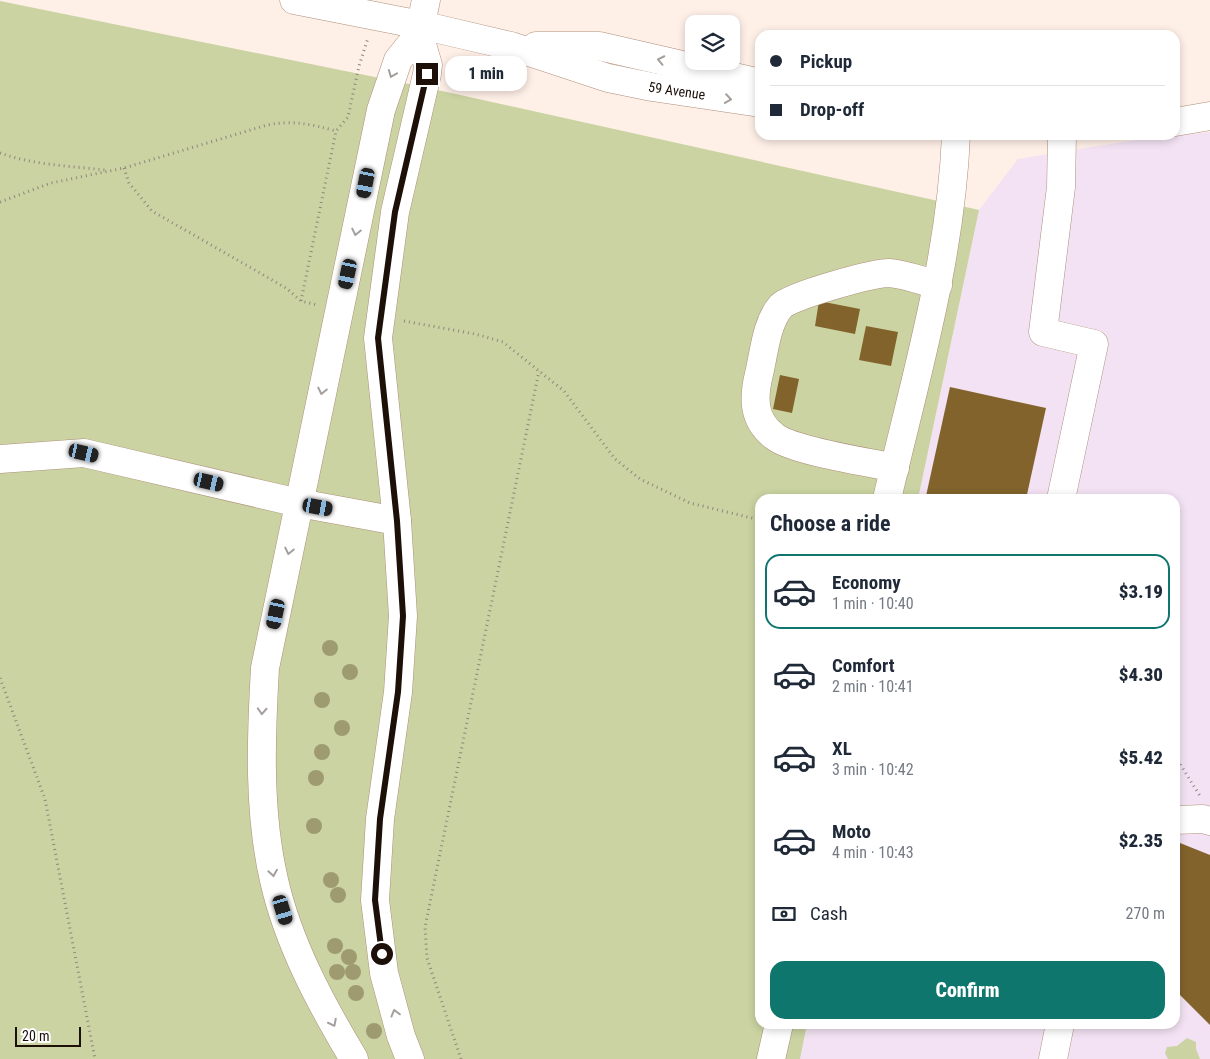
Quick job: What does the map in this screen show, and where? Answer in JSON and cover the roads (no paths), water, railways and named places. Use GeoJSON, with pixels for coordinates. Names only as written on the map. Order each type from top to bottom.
{"type":"FeatureCollection","features":[{"type":"Feature","properties":{"kind":"main road"},"geometry":{"type":"LineString","coordinates":[[300,0],[422,20],[511,46]]}},
{"type":"Feature","properties":{"kind":"main road"},"geometry":{"type":"LineString","coordinates":[[354,1059],[292,940],[274,880],[266,820],[261,740],[265,668],[381,110],[398,60],[422,20]]}},
{"type":"Feature","properties":{"kind":"main road"},"geometry":{"type":"LineString","coordinates":[[410,1059],[401,1036],[384,973],[375,900],[380,819],[398,692],[403,616],[397,521],[378,338],[395,212],[427,74],[428,65],[422,20]]}},
{"type":"Feature","properties":{"kind":"main road","name":"59 Avenue"},"geometry":{"type":"LineString","coordinates":[[511,46],[599,46],[755,82]]}},
{"type":"Feature","properties":{"kind":"main road","name":"59 Avenue"},"geometry":{"type":"LineString","coordinates":[[511,46],[594,74],[652,88],[755,102]]}},
{"type":"Feature","properties":{"kind":"main road"},"geometry":{"type":"LineString","coordinates":[[1180,106],[1210,103]]}},
{"type":"Feature","properties":{"kind":"main road"},"geometry":{"type":"LineString","coordinates":[[1180,121],[1210,116]]}},
{"type":"Feature","properties":{"kind":"main road"},"geometry":{"type":"LineString","coordinates":[[888,494],[938,285],[950,218],[956,140]]}},
{"type":"Feature","properties":{"kind":"main road"},"geometry":{"type":"LineString","coordinates":[[1062,140],[1061,187],[1043,332],[1094,344],[1062,494]]}},
{"type":"Feature","properties":{"kind":"main road"},"geometry":{"type":"LineString","coordinates":[[894,468],[800,447],[775,437],[762,425],[754,408],[758,380],[772,322],[781,306],[796,296],[889,273],[938,285]]}},
{"type":"Feature","properties":{"kind":"main road"},"geometry":{"type":"LineString","coordinates":[[0,459],[84,453],[299,503],[397,521]]}},
{"type":"Feature","properties":{"kind":"main road"},"geometry":{"type":"LineString","coordinates":[[1180,820],[1202,819],[1207,812]]}},
{"type":"Feature","properties":{"kind":"main road"},"geometry":{"type":"LineString","coordinates":[[771,1059],[778,1029]]}},
{"type":"Feature","properties":{"kind":"main road"},"geometry":{"type":"LineString","coordinates":[[1053,1059],[1059,1029]]}}]}
